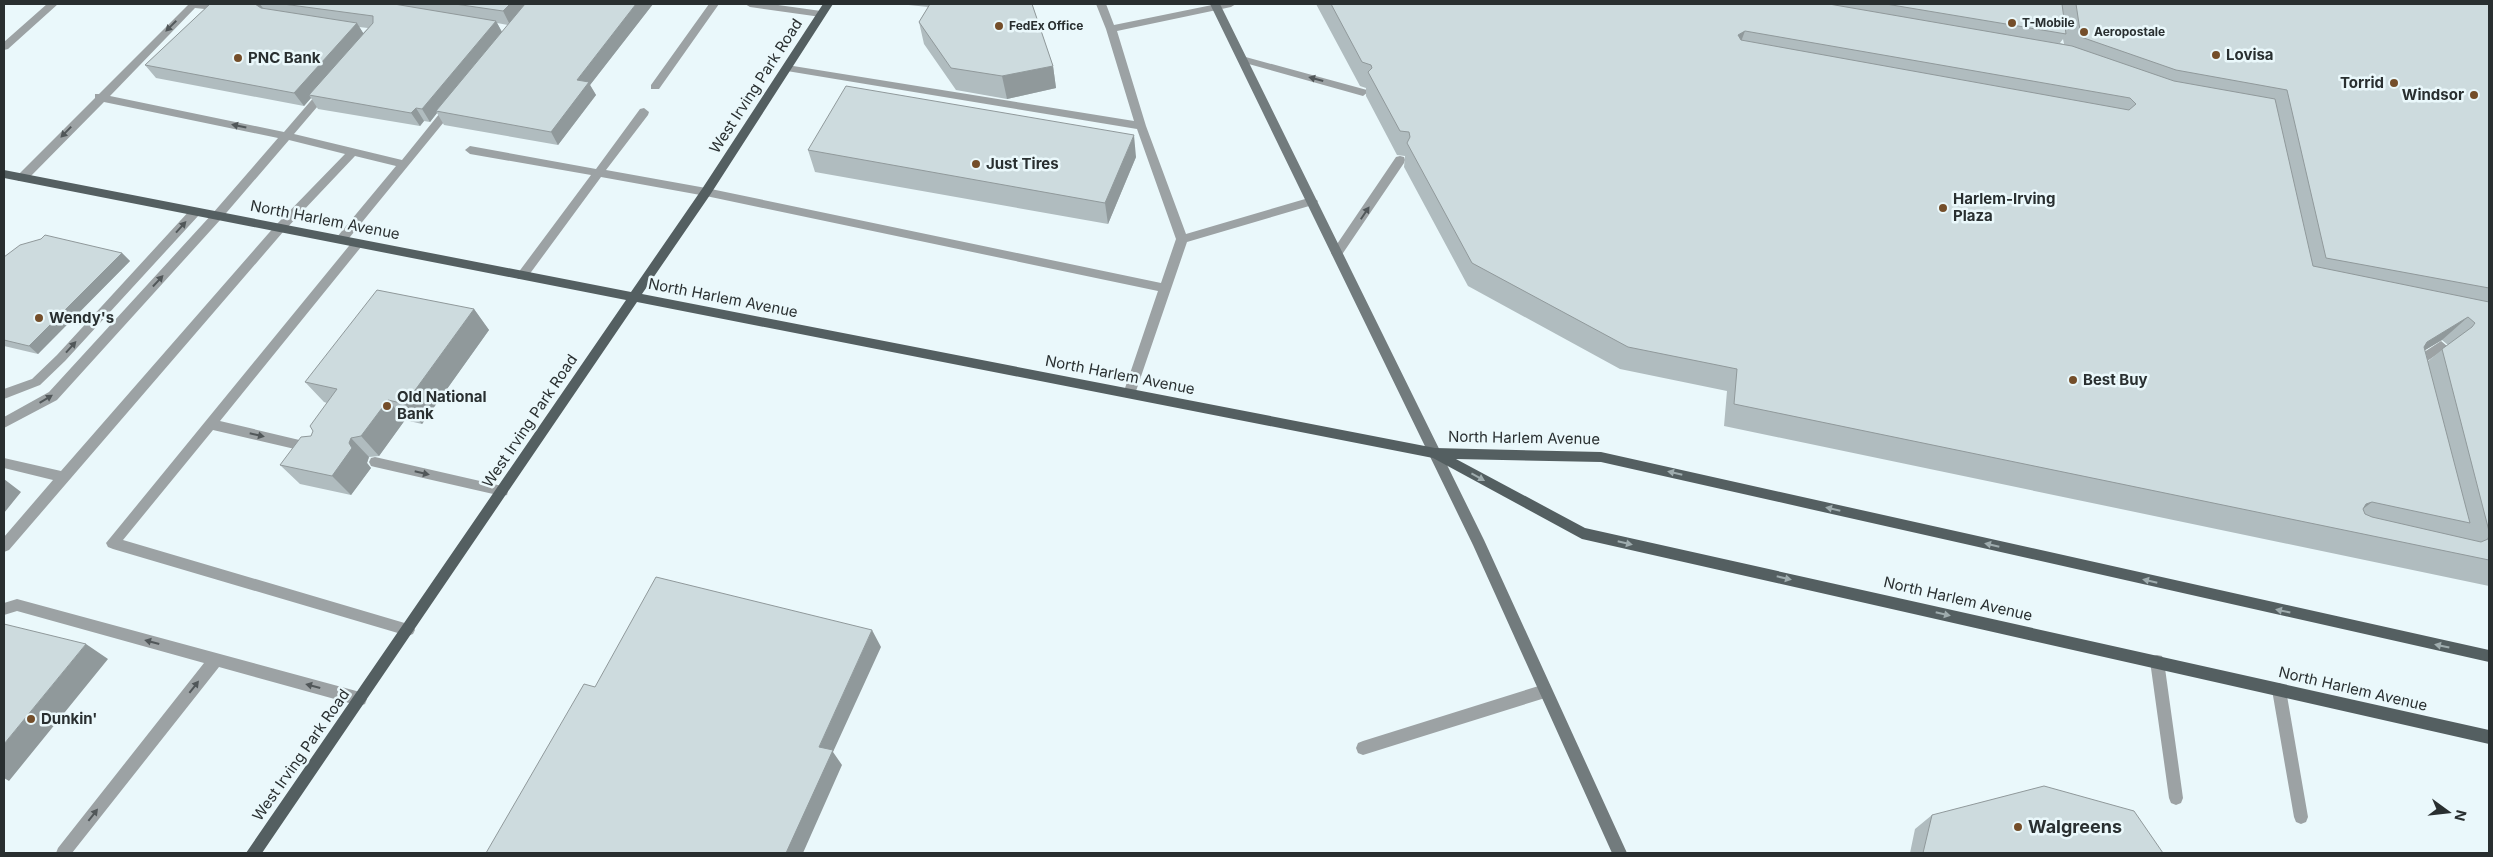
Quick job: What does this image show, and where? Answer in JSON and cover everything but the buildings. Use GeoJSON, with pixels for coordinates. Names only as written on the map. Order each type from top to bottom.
{"type":"FeatureCollection","features":[{"type":"Feature","properties":{"kind":"main road","name":"West Irving Park Road"},"geometry":{"type":"LineString","coordinates":[[254,853],[706,192],[828,4]]}},
{"type":"Feature","properties":{"kind":"main road"},"geometry":{"type":"LineString","coordinates":[[1216,5],[1436,454],[1620,853]]}},
{"type":"Feature","properties":{"kind":"main road","name":"North Harlem Avenue"},"geometry":{"type":"LineString","coordinates":[[4,174],[1436,454],[1601,457],[2489,656]]}},
{"type":"Feature","properties":{"kind":"main road","name":"North Harlem Avenue"},"geometry":{"type":"LineString","coordinates":[[1436,454],[1582,534],[2489,737]]}},
{"type":"Feature","properties":{"kind":"lane"},"geometry":{"type":"LineString","coordinates":[[4,47],[53,4]]}},
{"type":"Feature","properties":{"kind":"lane"},"geometry":{"type":"LineString","coordinates":[[655,87],[714,4]]}},
{"type":"Feature","properties":{"kind":"lane"},"geometry":{"type":"LineString","coordinates":[[750,4],[821,14]]}},
{"type":"Feature","properties":{"kind":"lane"},"geometry":{"type":"LineString","coordinates":[[1101,4],[1111,29],[1141,126],[1182,239],[1129,394]]}},
{"type":"Feature","properties":{"kind":"lane"},"geometry":{"type":"LineString","coordinates":[[1111,29],[1216,5],[1231,4]]}},
{"type":"Feature","properties":{"kind":"lane"},"geometry":{"type":"LineString","coordinates":[[22,178],[99,97],[193,5],[229,9]]}},
{"type":"Feature","properties":{"kind":"lane"},"geometry":{"type":"LineString","coordinates":[[1242,59],[1363,92]]}},
{"type":"Feature","properties":{"kind":"lane"},"geometry":{"type":"LineString","coordinates":[[787,68],[1141,126]]}},
{"type":"Feature","properties":{"kind":"lane"},"geometry":{"type":"LineString","coordinates":[[4,423],[53,396],[217,216],[331,84]]}},
{"type":"Feature","properties":{"kind":"lane"},"geometry":{"type":"LineString","coordinates":[[99,97],[287,136],[404,164]]}},
{"type":"Feature","properties":{"kind":"lane"},"geometry":{"type":"LineString","coordinates":[[340,240],[459,97]]}},
{"type":"Feature","properties":{"kind":"lane"},"geometry":{"type":"LineString","coordinates":[[522,276],[597,172],[644,112]]}},
{"type":"Feature","properties":{"kind":"lane"},"geometry":{"type":"LineString","coordinates":[[470,150],[706,192],[1165,288]]}},
{"type":"Feature","properties":{"kind":"lane"},"geometry":{"type":"LineString","coordinates":[[4,546],[280,229],[353,152]]}},
{"type":"Feature","properties":{"kind":"lane"},"geometry":{"type":"LineString","coordinates":[[1338,253],[1400,160]]}},
{"type":"Feature","properties":{"kind":"lane"},"geometry":{"type":"LineString","coordinates":[[1182,239],[1312,201]]}},
{"type":"Feature","properties":{"kind":"lane"},"geometry":{"type":"LineString","coordinates":[[4,394],[36,382],[55,364],[195,212]]}},
{"type":"Feature","properties":{"kind":"lane"},"geometry":{"type":"LineString","coordinates":[[356,244],[113,544],[408,630]]}},
{"type":"Feature","properties":{"kind":"lane"},"geometry":{"type":"LineString","coordinates":[[2410,379],[2407,370],[2441,346]]}},
{"type":"Feature","properties":{"kind":"lane"},"geometry":{"type":"LineString","coordinates":[[210,424],[324,451]]}},
{"type":"Feature","properties":{"kind":"lane"},"geometry":{"type":"LineString","coordinates":[[375,462],[502,491]]}},
{"type":"Feature","properties":{"kind":"lane"},"geometry":{"type":"LineString","coordinates":[[4,464],[64,477]]}},
{"type":"Feature","properties":{"kind":"lane"},"geometry":{"type":"LineString","coordinates":[[4,609],[16,605],[360,698]]}},
{"type":"Feature","properties":{"kind":"lane"},"geometry":{"type":"LineString","coordinates":[[63,853],[216,659]]}},
{"type":"Feature","properties":{"kind":"lane"},"geometry":{"type":"LineString","coordinates":[[2157,662],[2176,798]]}},
{"type":"Feature","properties":{"kind":"lane"},"geometry":{"type":"LineString","coordinates":[[2279,690],[2302,817]]}},
{"type":"Feature","properties":{"kind":"lane"},"geometry":{"type":"LineString","coordinates":[[1363,748],[1545,691]]}},
{"type":"Feature","properties":{"kind":"place","name":"T-Mobile"},"geometry":{"type":"Point","coordinates":[2012,23]}},
{"type":"Feature","properties":{"kind":"place","name":"FedEx Office"},"geometry":{"type":"Point","coordinates":[999,26]}},
{"type":"Feature","properties":{"kind":"place","name":"Aeropostale"},"geometry":{"type":"Point","coordinates":[2084,32]}},
{"type":"Feature","properties":{"kind":"place","name":"Lovisa"},"geometry":{"type":"Point","coordinates":[2216,55]}},
{"type":"Feature","properties":{"kind":"place","name":"PNC Bank"},"geometry":{"type":"Point","coordinates":[238,58]}},
{"type":"Feature","properties":{"kind":"place","name":"Torrid"},"geometry":{"type":"Point","coordinates":[2394,83]}},
{"type":"Feature","properties":{"kind":"place","name":"Windsor"},"geometry":{"type":"Point","coordinates":[2474,95]}},
{"type":"Feature","properties":{"kind":"place","name":"Just Tires"},"geometry":{"type":"Point","coordinates":[976,164]}},
{"type":"Feature","properties":{"kind":"place","name":"Harlem-Irving Plaza"},"geometry":{"type":"Point","coordinates":[1943,208]}},
{"type":"Feature","properties":{"kind":"place","name":"Wendy's"},"geometry":{"type":"Point","coordinates":[39,318]}},
{"type":"Feature","properties":{"kind":"place","name":"Best Buy"},"geometry":{"type":"Point","coordinates":[2073,380]}},
{"type":"Feature","properties":{"kind":"place","name":"Old National Bank"},"geometry":{"type":"Point","coordinates":[387,406]}},
{"type":"Feature","properties":{"kind":"place","name":"Dunkin'"},"geometry":{"type":"Point","coordinates":[31,719]}},
{"type":"Feature","properties":{"kind":"place","name":"Walgreens"},"geometry":{"type":"Point","coordinates":[2018,827]}}]}
